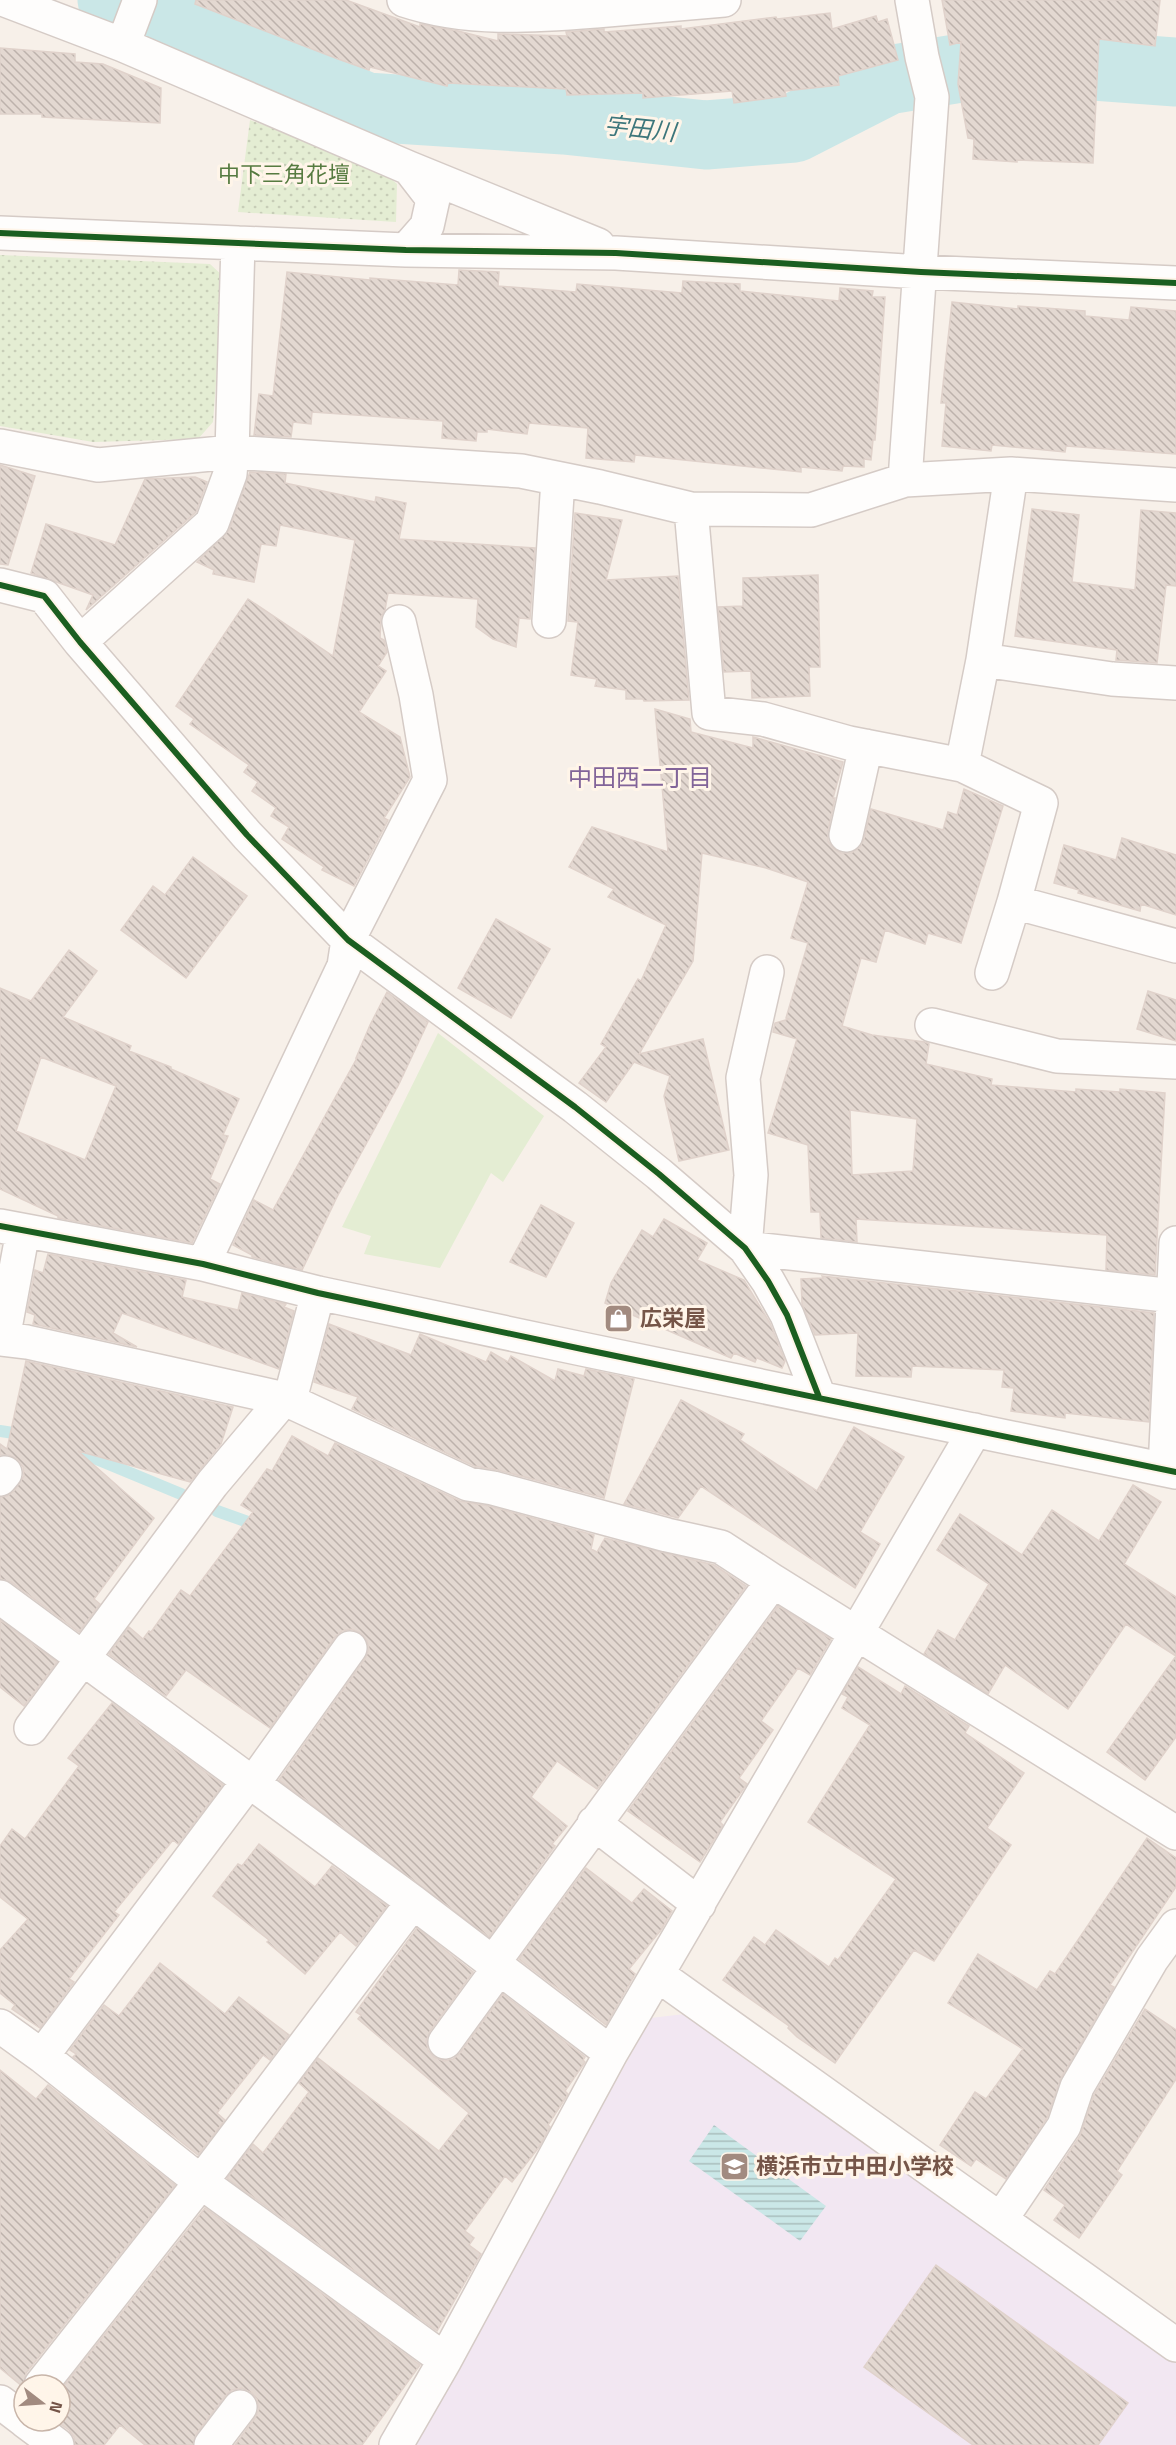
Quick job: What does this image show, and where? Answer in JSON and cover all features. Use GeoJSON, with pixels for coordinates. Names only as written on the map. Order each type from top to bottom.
{"type":"FeatureCollection","features":[{"type":"Feature","properties":{"kind":"street"},"geometry":{"type":"LineString","coordinates":[[5,0],[123,45],[409,168],[616,253]]}},
{"type":"Feature","properties":{"kind":"street"},"geometry":{"type":"LineString","coordinates":[[123,45],[140,0]]}},
{"type":"Feature","properties":{"kind":"street"},"geometry":{"type":"LineString","coordinates":[[404,0],[429,8],[467,14],[522,17],[724,0]]}},
{"type":"Feature","properties":{"kind":"street"},"geometry":{"type":"LineString","coordinates":[[905,480],[933,97],[922,57],[912,0]]}},
{"type":"Feature","properties":{"kind":"street"},"geometry":{"type":"LineString","coordinates":[[406,249],[428,226],[433,199],[409,168]]}},
{"type":"Feature","properties":{"kind":"street"},"geometry":{"type":"LineString","coordinates":[[0,233],[406,249],[616,253],[921,272],[1176,283]]}},
{"type":"Feature","properties":{"kind":"street"},"geometry":{"type":"LineString","coordinates":[[80,642],[212,523],[230,474],[238,243]]}},
{"type":"Feature","properties":{"kind":"street"},"geometry":{"type":"LineString","coordinates":[[0,446],[98,465],[232,452],[521,471],[691,509],[811,510],[905,480],[1011,474],[1176,485]]}},
{"type":"Feature","properties":{"kind":"street"},"geometry":{"type":"LineString","coordinates":[[962,765],[983,660],[1011,474]]}},
{"type":"Feature","properties":{"kind":"street"},"geometry":{"type":"LineString","coordinates":[[549,621],[558,479]]}},
{"type":"Feature","properties":{"kind":"street"},"geometry":{"type":"LineString","coordinates":[[691,509],[709,713],[763,719],[866,746],[962,765],[1041,803],[992,973]]}},
{"type":"Feature","properties":{"kind":"street"},"geometry":{"type":"LineString","coordinates":[[0,585],[44,596],[80,642],[247,835],[348,940],[576,1107],[745,1248],[768,1281],[787,1315],[819,1397]]}},
{"type":"Feature","properties":{"kind":"street"},"geometry":{"type":"LineString","coordinates":[[203,1264],[344,966],[348,940],[430,780],[416,695],[399,622]]}},
{"type":"Feature","properties":{"kind":"street"},"geometry":{"type":"LineString","coordinates":[[983,660],[1112,679],[1176,683]]}},
{"type":"Feature","properties":{"kind":"street"},"geometry":{"type":"LineString","coordinates":[[846,836],[866,746]]}},
{"type":"Feature","properties":{"kind":"street"},"geometry":{"type":"LineString","coordinates":[[1014,902],[1176,946]]}},
{"type":"Feature","properties":{"kind":"street"},"geometry":{"type":"LineString","coordinates":[[745,1248],[751,1174],[743,1078],[767,972]]}},
{"type":"Feature","properties":{"kind":"street"},"geometry":{"type":"LineString","coordinates":[[932,1025],[1058,1056],[1176,1062]]}},
{"type":"Feature","properties":{"kind":"street"},"geometry":{"type":"LineString","coordinates":[[1176,1243],[1171,1470],[582,1350],[318,1293],[203,1264],[12,1228],[2,1339],[153,1368],[285,1399],[468,1484],[493,1488],[667,1535],[721,1547],[1176,1833]]}},
{"type":"Feature","properties":{"kind":"street"},"geometry":{"type":"LineString","coordinates":[[745,1248],[1174,1296]]}},
{"type":"Feature","properties":{"kind":"street"},"geometry":{"type":"LineString","coordinates":[[31,1728],[212,1484],[293,1388],[318,1293]]}},
{"type":"Feature","properties":{"kind":"street"},"geometry":{"type":"LineString","coordinates":[[396,2445],[445,2360],[611,2053],[975,1430]]}},
{"type":"Feature","properties":{"kind":"street"},"geometry":{"type":"LineString","coordinates":[[445,2042],[594,1823],[773,1581]]}},
{"type":"Feature","properties":{"kind":"street"},"geometry":{"type":"LineString","coordinates":[[0,1597],[82,1660],[413,1902],[611,2053]]}},
{"type":"Feature","properties":{"kind":"street"},"geometry":{"type":"LineString","coordinates":[[42,2056],[250,1784],[350,1648]]}},
{"type":"Feature","properties":{"kind":"street"},"geometry":{"type":"LineString","coordinates":[[594,1823],[699,1904]]}},
{"type":"Feature","properties":{"kind":"street"},"geometry":{"type":"LineString","coordinates":[[50,2373],[201,2182],[413,1902]]}},
{"type":"Feature","properties":{"kind":"street"},"geometry":{"type":"LineString","coordinates":[[1002,2219],[1064,2126],[1077,2087],[1152,1959],[1176,1926]]}},
{"type":"Feature","properties":{"kind":"street"},"geometry":{"type":"LineString","coordinates":[[658,1975],[1176,2345]]}},
{"type":"Feature","properties":{"kind":"street"},"geometry":{"type":"LineString","coordinates":[[0,2026],[42,2056],[201,2182],[445,2360]]}},
{"type":"Feature","properties":{"kind":"street"},"geometry":{"type":"LineString","coordinates":[[211,2445],[240,2407]]}},
{"type":"Feature","properties":{"kind":"street"},"geometry":{"type":"LineString","coordinates":[[42,2433],[57,2445]]}},
{"type":"Feature","properties":{"kind":"shaded area","name":"横浜市立中田小学校"},"geometry":{"type":"Polygon","coordinates":[[[693,2013],[1176,2361],[1176,2445],[415,2445],[651,2018],[693,2013]]]}},
{"type":"Feature","properties":{"kind":"green space","name":"中下三角花壇"},"geometry":{"type":"Polygon","coordinates":[[[250,120],[377,166],[397,184],[396,222],[238,212],[250,120]]]}},
{"type":"Feature","properties":{"kind":"green space"},"geometry":{"type":"Polygon","coordinates":[[[0,255],[210,264],[224,277],[213,422],[198,439],[93,442],[0,426],[0,255]]]}},
{"type":"Feature","properties":{"kind":"green space"},"geometry":{"type":"Polygon","coordinates":[[[438,1033],[544,1116],[503,1182],[491,1173],[440,1268],[364,1254],[371,1236],[342,1227],[438,1033]]]}},
{"type":"Feature","properties":{"kind":"water"},"geometry":{"type":"Polygon","coordinates":[[[714,2125],[826,2206],[800,2241],[689,2161],[714,2125]]]}},
{"type":"Feature","properties":{"kind":"building"},"geometry":{"type":"Polygon","coordinates":[[[196,0],[346,0],[420,27],[420,24],[498,41],[498,34],[567,36],[566,32],[604,29],[604,32],[681,26],[681,29],[830,13],[832,29],[876,16],[878,22],[887,19],[898,60],[838,76],[839,85],[785,91],[786,96],[734,103],[732,91],[643,98],[643,93],[567,95],[566,89],[448,83],[447,86],[370,67],[369,70],[195,4],[196,0]]]}},
{"type":"Feature","properties":{"kind":"building"},"geometry":{"type":"Polygon","coordinates":[[[942,0],[1160,0],[1155,46],[1099,39],[1093,163],[973,159],[974,139],[968,138],[958,84],[961,42],[950,45],[942,0]]]}},
{"type":"Feature","properties":{"kind":"building"},"geometry":{"type":"Polygon","coordinates":[[[0,48],[75,54],[75,62],[103,64],[161,88],[160,123],[42,117],[42,114],[0,114],[0,48]]]}},
{"type":"Feature","properties":{"kind":"building"},"geometry":{"type":"Polygon","coordinates":[[[459,270],[499,272],[498,286],[576,292],[577,284],[682,293],[683,281],[740,284],[740,291],[839,301],[840,288],[873,291],[872,297],[885,297],[875,440],[873,440],[871,460],[864,459],[864,467],[843,466],[842,471],[801,467],[801,472],[635,455],[634,462],[586,458],[588,428],[529,423],[527,434],[487,429],[487,432],[477,432],[476,441],[442,438],[443,421],[312,412],[311,424],[293,422],[291,437],[254,435],[259,394],[273,396],[287,272],[458,285],[459,270]]]}},
{"type":"Feature","properties":{"kind":"building"},"geometry":{"type":"Polygon","coordinates":[[[952,302],[1018,309],[1018,306],[1085,311],[1085,316],[1129,320],[1131,307],[1176,311],[1176,454],[1066,446],[1065,452],[992,445],[991,451],[942,446],[946,403],[941,403],[952,302]]]}},
{"type":"Feature","properties":{"kind":"building"},"geometry":{"type":"Polygon","coordinates":[[[0,465],[35,476],[8,565],[0,564],[0,465]]]}},
{"type":"Feature","properties":{"kind":"building"},"geometry":{"type":"Polygon","coordinates":[[[250,472],[286,474],[285,483],[375,502],[376,497],[406,503],[399,539],[535,548],[530,619],[519,618],[516,647],[493,639],[476,627],[478,599],[388,593],[385,610],[381,617],[380,638],[384,640],[387,652],[378,666],[386,671],[359,712],[400,737],[410,777],[384,818],[388,820],[354,886],[322,870],[324,867],[282,839],[289,827],[271,816],[276,808],[252,791],[258,782],[244,772],[249,765],[190,724],[194,719],[176,706],[248,599],[333,656],[355,540],[280,525],[276,546],[261,544],[254,582],[213,574],[214,570],[197,562],[229,530],[250,472]]]}},
{"type":"Feature","properties":{"kind":"building"},"geometry":{"type":"Polygon","coordinates":[[[195,477],[207,482],[196,512],[86,610],[93,595],[31,573],[46,524],[115,545],[145,479],[195,477]]]}},
{"type":"Feature","properties":{"kind":"building"},"geometry":{"type":"Polygon","coordinates":[[[1032,509],[1079,515],[1072,582],[1135,590],[1141,510],[1176,513],[1176,586],[1166,585],[1157,663],[1116,660],[1117,650],[1015,636],[1032,509]]]}},
{"type":"Feature","properties":{"kind":"building"},"geometry":{"type":"Polygon","coordinates":[[[575,513],[622,520],[606,580],[678,576],[689,700],[626,699],[626,690],[595,686],[597,679],[571,675],[578,622],[568,621],[575,513]]]}},
{"type":"Feature","properties":{"kind":"building"},"geometry":{"type":"Polygon","coordinates":[[[818,575],[820,667],[809,667],[810,696],[752,698],[751,671],[724,672],[718,607],[743,606],[743,578],[818,575]]]}},
{"type":"Feature","properties":{"kind":"building"},"geometry":{"type":"Polygon","coordinates":[[[655,709],[690,719],[691,732],[753,748],[753,737],[843,762],[833,798],[835,798],[828,831],[828,841],[841,853],[851,853],[860,847],[871,809],[943,830],[948,812],[957,815],[964,789],[1003,806],[961,943],[928,933],[925,944],[885,930],[876,962],[861,958],[842,1026],[872,1035],[925,1042],[929,1044],[926,1064],[992,1079],[991,1085],[1076,1092],[1076,1089],[1120,1092],[1120,1089],[1165,1093],[1155,1275],[1106,1270],[1107,1235],[856,1219],[857,1242],[821,1238],[820,1212],[811,1212],[808,1145],[768,1133],[797,1039],[773,1032],[775,1023],[789,1019],[786,1018],[808,943],[791,938],[808,882],[766,868],[702,853],[693,961],[639,1054],[703,1039],[729,1150],[679,1161],[664,1096],[670,1076],[634,1062],[606,1102],[579,1083],[606,1047],[601,1044],[638,979],[641,981],[666,925],[608,897],[614,889],[569,867],[592,827],[668,852],[655,709]],[[850,1110],[852,1175],[913,1171],[917,1119],[850,1110]]]}},
{"type":"Feature","properties":{"kind":"building"},"geometry":{"type":"Polygon","coordinates":[[[1122,838],[1176,855],[1176,915],[1141,904],[1140,911],[1078,893],[1079,890],[1054,883],[1064,845],[1116,860],[1122,838]]]}},
{"type":"Feature","properties":{"kind":"building"},"geometry":{"type":"Polygon","coordinates":[[[193,857],[247,896],[186,978],[121,930],[153,886],[165,895],[193,857]]]}},
{"type":"Feature","properties":{"kind":"building"},"geometry":{"type":"Polygon","coordinates":[[[496,919],[550,949],[511,1018],[458,988],[496,919]]]}},
{"type":"Feature","properties":{"kind":"building"},"geometry":{"type":"Polygon","coordinates":[[[69,950],[97,971],[63,1017],[131,1046],[129,1051],[171,1067],[171,1069],[239,1099],[223,1135],[228,1136],[210,1179],[220,1184],[192,1243],[58,1218],[0,1189],[0,988],[31,1001],[69,950]],[[41,1057],[16,1131],[85,1160],[116,1086],[41,1057]]]}},
{"type":"Feature","properties":{"kind":"building"},"geometry":{"type":"Polygon","coordinates":[[[1148,991],[1176,1000],[1176,1041],[1137,1029],[1148,991]]]}},
{"type":"Feature","properties":{"kind":"building"},"geometry":{"type":"Polygon","coordinates":[[[387,992],[428,1022],[399,1084],[337,1197],[302,1270],[252,1257],[233,1245],[254,1200],[273,1210],[357,1058],[370,1025],[387,992]]]}},
{"type":"Feature","properties":{"kind":"building"},"geometry":{"type":"Polygon","coordinates":[[[541,1205],[574,1223],[546,1277],[510,1262],[541,1205]]]}},
{"type":"Feature","properties":{"kind":"building"},"geometry":{"type":"Polygon","coordinates":[[[664,1219],[707,1243],[697,1260],[744,1280],[770,1323],[785,1361],[782,1368],[757,1358],[755,1362],[734,1353],[731,1358],[605,1303],[611,1283],[642,1230],[653,1237],[664,1219]]]}},
{"type":"Feature","properties":{"kind":"building"},"geometry":{"type":"Polygon","coordinates":[[[48,1254],[186,1280],[182,1297],[238,1310],[242,1293],[286,1304],[284,1307],[294,1311],[279,1369],[122,1313],[113,1333],[137,1347],[33,1324],[35,1315],[27,1312],[35,1270],[43,1273],[48,1254]]]}},
{"type":"Feature","properties":{"kind":"building"},"geometry":{"type":"Polygon","coordinates":[[[822,1276],[1154,1313],[1149,1422],[1065,1413],[1065,1418],[1011,1411],[1014,1388],[1002,1387],[1004,1370],[912,1366],[911,1377],[856,1376],[858,1333],[815,1335],[802,1304],[801,1279],[823,1278],[822,1276]]]}},
{"type":"Feature","properties":{"kind":"building"},"geometry":{"type":"Polygon","coordinates":[[[329,1324],[411,1355],[420,1334],[486,1362],[491,1352],[508,1362],[511,1356],[555,1381],[558,1369],[584,1376],[586,1369],[634,1379],[604,1498],[498,1470],[474,1466],[352,1409],[358,1397],[314,1382],[329,1324]]]}},
{"type":"Feature","properties":{"kind":"building"},"geometry":{"type":"Polygon","coordinates":[[[26,1361],[233,1407],[221,1444],[190,1482],[78,1451],[154,1518],[94,1599],[100,1604],[79,1632],[11,1582],[0,1579],[0,1497],[7,1496],[14,1491],[24,1476],[23,1467],[17,1459],[9,1455],[0,1455],[0,1444],[7,1449],[26,1361]]]}},
{"type":"Feature","properties":{"kind":"building"},"geometry":{"type":"Polygon","coordinates":[[[681,1400],[744,1434],[740,1440],[817,1491],[854,1427],[904,1457],[860,1532],[880,1544],[855,1588],[701,1486],[678,1518],[624,1504],[681,1400]]]}},
{"type":"Feature","properties":{"kind":"building"},"geometry":{"type":"Polygon","coordinates":[[[292,1436],[328,1456],[335,1443],[460,1501],[489,1506],[594,1535],[591,1549],[597,1552],[605,1538],[714,1565],[746,1586],[597,1789],[557,1761],[531,1797],[567,1826],[552,1844],[555,1846],[489,1937],[279,1780],[365,1659],[369,1649],[361,1633],[351,1629],[342,1631],[335,1637],[270,1728],[186,1670],[166,1696],[109,1654],[129,1627],[143,1639],[149,1631],[151,1632],[181,1590],[190,1596],[253,1512],[241,1505],[267,1469],[272,1471],[292,1436]]]}},
{"type":"Feature","properties":{"kind":"building"},"geometry":{"type":"Polygon","coordinates":[[[1133,1485],[1161,1502],[1124,1564],[1176,1597],[1176,1656],[1126,1624],[1068,1709],[1005,1665],[988,1694],[924,1654],[938,1630],[955,1640],[989,1584],[937,1550],[960,1514],[1022,1555],[1052,1510],[1099,1541],[1133,1485]]]}},
{"type":"Feature","properties":{"kind":"building"},"geometry":{"type":"Polygon","coordinates":[[[778,1606],[831,1639],[810,1675],[798,1668],[761,1721],[773,1730],[739,1778],[747,1784],[720,1822],[723,1825],[700,1862],[628,1811],[778,1606]]]}},
{"type":"Feature","properties":{"kind":"building"},"geometry":{"type":"Polygon","coordinates":[[[0,1620],[57,1662],[24,1706],[0,1687],[0,1620]]]}},
{"type":"Feature","properties":{"kind":"building"},"geometry":{"type":"Polygon","coordinates":[[[1176,1656],[1176,1737],[1145,1780],[1107,1752],[1176,1656]]]}},
{"type":"Feature","properties":{"kind":"building"},"geometry":{"type":"Polygon","coordinates":[[[858,1667],[901,1694],[905,1686],[969,1726],[965,1733],[1024,1773],[987,1828],[1011,1845],[934,1961],[914,1950],[835,2063],[797,2037],[788,2028],[789,2026],[723,1980],[754,1937],[765,1945],[776,1930],[829,1967],[835,1958],[838,1960],[896,1879],[808,1822],[870,1725],[842,1708],[848,1697],[842,1694],[858,1667]]]}},
{"type":"Feature","properties":{"kind":"building"},"geometry":{"type":"Polygon","coordinates":[[[112,1703],[223,1785],[178,1844],[173,1840],[114,1912],[119,1915],[69,1979],[74,1982],[40,2028],[12,2009],[15,2005],[0,1993],[0,1950],[28,1919],[0,1897],[0,1846],[12,1829],[25,1839],[79,1766],[68,1758],[112,1703]]]}},
{"type":"Feature","properties":{"kind":"building"},"geometry":{"type":"Polygon","coordinates":[[[1147,1838],[1176,1858],[1176,1887],[1110,1985],[1114,1987],[1061,2078],[1047,2118],[1006,2179],[976,2159],[971,2166],[940,2145],[975,2092],[986,2099],[1023,2049],[948,2003],[978,1954],[1037,1990],[1050,1971],[1055,1974],[1147,1838]]]}},
{"type":"Feature","properties":{"kind":"building"},"geometry":{"type":"Polygon","coordinates":[[[259,1844],[315,1887],[332,1866],[387,1906],[356,1946],[340,1932],[305,1974],[267,1942],[269,1940],[213,1896],[238,1864],[242,1866],[259,1844]]]}},
{"type":"Feature","properties":{"kind":"building"},"geometry":{"type":"Polygon","coordinates":[[[586,1868],[632,1903],[644,1889],[672,1911],[661,1930],[629,1969],[635,1974],[606,2025],[519,1959],[586,1868]]]}},
{"type":"Feature","properties":{"kind":"building"},"geometry":{"type":"Polygon","coordinates":[[[417,1928],[473,1972],[430,2031],[426,2041],[428,2050],[434,2057],[444,2061],[453,2059],[460,2053],[503,1994],[585,2057],[583,2060],[585,2062],[565,2091],[568,2094],[548,2125],[550,2127],[539,2147],[512,2182],[505,2176],[465,2231],[474,2238],[469,2245],[481,2254],[437,2331],[227,2178],[253,2144],[263,2153],[309,2092],[299,2083],[318,2058],[439,2151],[469,2113],[358,2019],[361,2015],[356,2012],[417,1928]]]}},
{"type":"Feature","properties":{"kind":"building"},"geometry":{"type":"Polygon","coordinates":[[[160,1963],[225,2014],[239,1997],[289,2035],[270,2060],[263,2055],[217,2113],[225,2120],[198,2155],[73,2057],[76,2054],[70,2050],[104,2005],[119,2016],[160,1963]]]}},
{"type":"Feature","properties":{"kind":"building"},"geometry":{"type":"Polygon","coordinates":[[[1145,2009],[1176,2030],[1176,2079],[1117,2171],[1122,2175],[1079,2238],[1054,2220],[1065,2205],[1044,2190],[1080,2136],[1094,2095],[1145,2009]]]}},
{"type":"Feature","properties":{"kind":"building"},"geometry":{"type":"Polygon","coordinates":[[[0,2070],[36,2099],[48,2085],[175,2185],[26,2373],[12,2373],[12,2378],[0,2368],[0,2070]]]}},
{"type":"Feature","properties":{"kind":"building"},"geometry":{"type":"Polygon","coordinates":[[[205,2208],[420,2365],[362,2445],[235,2445],[259,2409],[257,2399],[252,2393],[242,2388],[232,2390],[225,2396],[196,2434],[193,2445],[145,2445],[120,2425],[104,2445],[75,2445],[71,2433],[72,2376],[205,2208]]]}},
{"type":"Feature","properties":{"kind":"building"},"geometry":{"type":"Polygon","coordinates":[[[936,2265],[1128,2403],[1098,2445],[973,2445],[864,2367],[936,2265]]]}},
{"type":"Feature","properties":{"kind":"waterway","name":"宇田川"},"geometry":{"type":"LineString","coordinates":[[112,0],[157,15],[366,107],[564,120],[706,135],[794,128],[888,80],[1010,60],[1176,72]]}},
{"type":"Feature","properties":{"kind":"waterway"},"geometry":{"type":"LineString","coordinates":[[0,1431],[26,1435]]}},
{"type":"Feature","properties":{"kind":"waterway"},"geometry":{"type":"LineString","coordinates":[[65,1446],[181,1494]]}},
{"type":"Feature","properties":{"kind":"waterway"},"geometry":{"type":"LineString","coordinates":[[217,1511],[262,1527]]}},
{"type":"Feature","properties":{"kind":"cycle path"},"geometry":{"type":"LineString","coordinates":[[0,233],[406,250],[616,253],[921,272],[1176,283]]}},
{"type":"Feature","properties":{"kind":"cycle path"},"geometry":{"type":"LineString","coordinates":[[0,585],[44,596],[80,642],[247,835],[348,940],[575,1107],[659,1174],[745,1248],[768,1281],[787,1315],[819,1397]]}},
{"type":"Feature","properties":{"kind":"cycle path"},"geometry":{"type":"LineString","coordinates":[[0,1226],[203,1264],[318,1293],[1176,1472]]}},
{"type":"Feature","properties":{"kind":"place","name":"広栄屋"},"geometry":{"type":"Point","coordinates":[619,1318]}},
{"type":"Feature","properties":{"kind":"place","name":"横浜市立中田小学校"},"geometry":{"type":"Point","coordinates":[735,2166]}},
{"type":"Feature","properties":{"kind":"district","name":"中田西二丁目"},"geometry":{"type":"Point","coordinates":[640,777]}}]}
